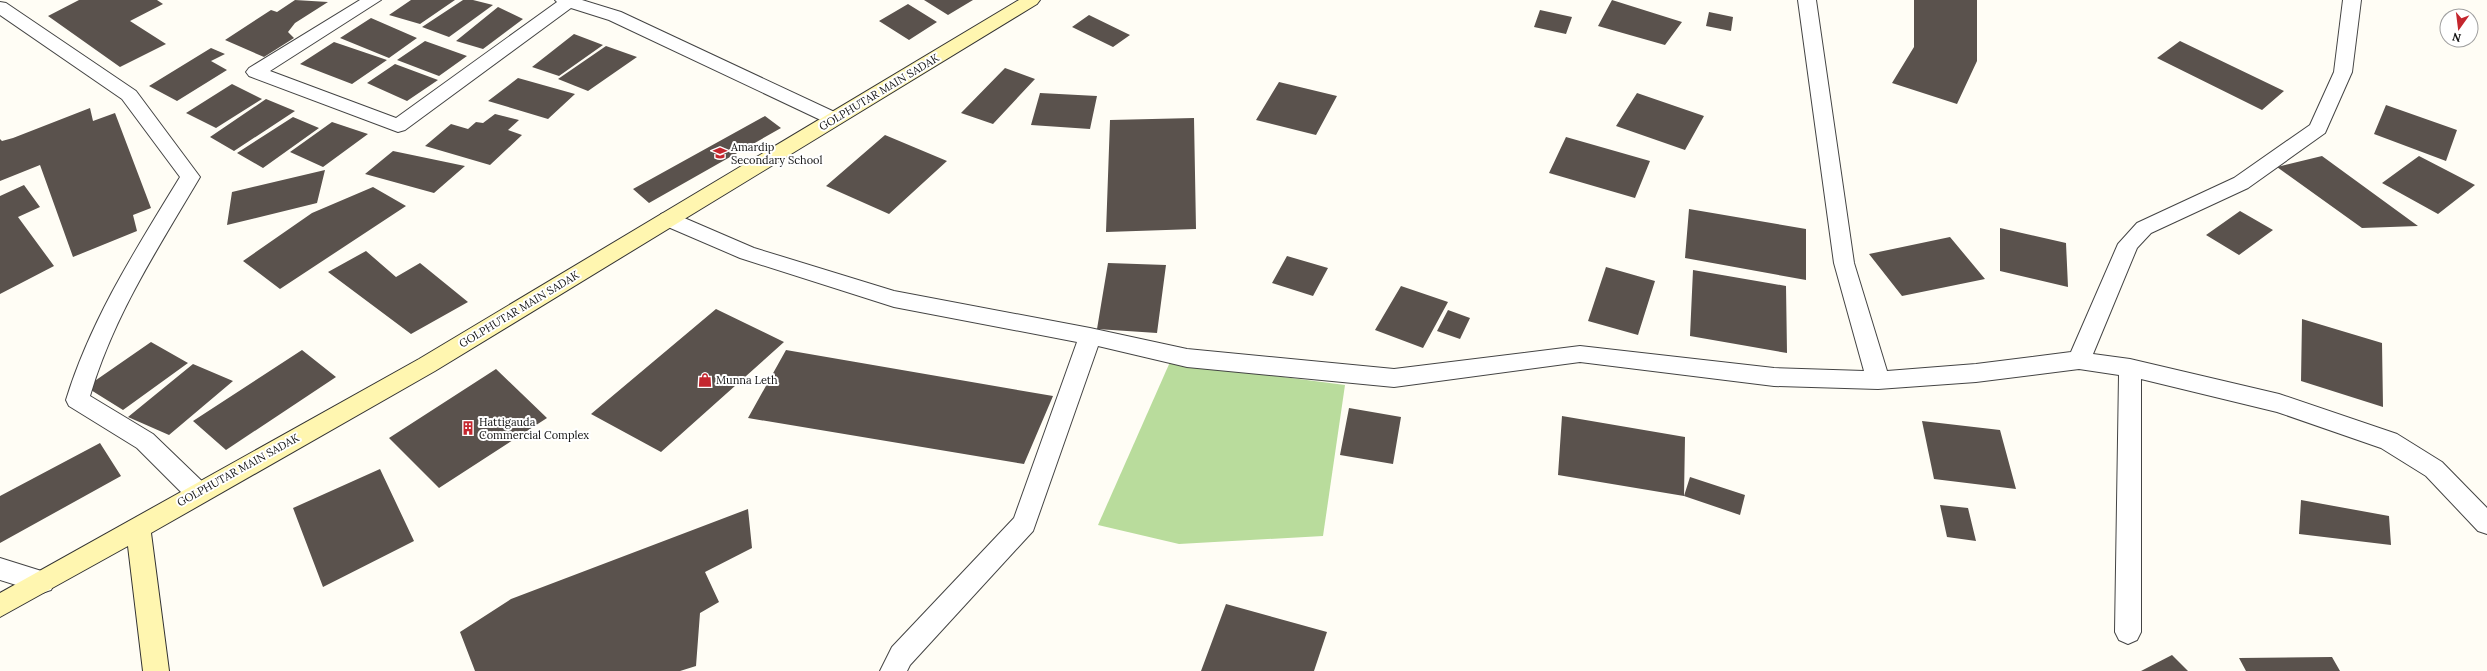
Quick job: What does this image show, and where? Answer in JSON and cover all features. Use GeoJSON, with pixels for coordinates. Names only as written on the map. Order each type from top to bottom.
{"type":"FeatureCollection","features":[{"type":"Feature","properties":{"kind":"main road","name":"GOLPHUTAR MAIN SADAK"},"geometry":{"type":"LineString","coordinates":[[0,606],[427,365],[1031,0]]}},
{"type":"Feature","properties":{"kind":"main road"},"geometry":{"type":"LineString","coordinates":[[138,527],[156,671]]}},
{"type":"Feature","properties":{"kind":"street"},"geometry":{"type":"LineString","coordinates":[[14,0],[0,7],[129,95],[190,177],[129,278],[84,372],[77,400],[145,441],[198,493]]}},
{"type":"Feature","properties":{"kind":"street"},"geometry":{"type":"LineString","coordinates":[[372,0],[255,72],[398,126],[566,1],[615,16],[834,119]]}},
{"type":"Feature","properties":{"kind":"street"},"geometry":{"type":"LineString","coordinates":[[1807,0],[1844,264],[1878,380]]}},
{"type":"Feature","properties":{"kind":"street"},"geometry":{"type":"LineString","coordinates":[[2079,360],[2128,244],[2144,228],[2241,183],[2318,129],[2343,72],[2352,0]]}},
{"type":"Feature","properties":{"kind":"street"},"geometry":{"type":"LineString","coordinates":[[668,219],[747,253],[894,299],[1090,336],[1187,358],[1394,378],[1580,354],[1774,377],[1878,380],[1976,373],[2079,360],[2130,368],[2279,403],[2389,441],[2434,469],[2487,524]]}},
{"type":"Feature","properties":{"kind":"street"},"geometry":{"type":"LineString","coordinates":[[893,671],[900,656],[1024,524],[1090,336]]}},
{"type":"Feature","properties":{"kind":"street"},"geometry":{"type":"LineString","coordinates":[[2128,632],[2130,368]]}},
{"type":"Feature","properties":{"kind":"street"},"geometry":{"type":"LineString","coordinates":[[0,569],[42,582]]}},
{"type":"Feature","properties":{"kind":"green space"},"geometry":{"type":"Polygon","coordinates":[[[1170,362],[1345,385],[1323,536],[1179,544],[1098,525],[1170,362]]]}},
{"type":"Feature","properties":{"kind":"building"},"geometry":{"type":"Polygon","coordinates":[[[79,0],[157,0],[163,4],[130,21],[166,44],[120,67],[48,16],[79,0]]]}},
{"type":"Feature","properties":{"kind":"building"},"geometry":{"type":"Polygon","coordinates":[[[295,0],[328,2],[295,23],[288,32],[294,38],[264,57],[225,40],[271,10],[277,12],[295,0]]]}},
{"type":"Feature","properties":{"kind":"building"},"geometry":{"type":"Polygon","coordinates":[[[411,0],[455,0],[420,24],[389,15],[411,0]]]}},
{"type":"Feature","properties":{"kind":"building"},"geometry":{"type":"Polygon","coordinates":[[[463,0],[473,0],[493,5],[449,37],[422,27],[463,0]]]}},
{"type":"Feature","properties":{"kind":"building"},"geometry":{"type":"Polygon","coordinates":[[[924,0],[973,0],[948,15],[924,0]]]}},
{"type":"Feature","properties":{"kind":"building"},"geometry":{"type":"Polygon","coordinates":[[[1612,0],[1682,22],[1665,45],[1598,26],[1612,0]]]}},
{"type":"Feature","properties":{"kind":"building"},"geometry":{"type":"Polygon","coordinates":[[[1914,0],[1977,0],[1977,61],[1957,104],[1892,83],[1914,47],[1914,0]]]}},
{"type":"Feature","properties":{"kind":"building"},"geometry":{"type":"Polygon","coordinates":[[[908,4],[937,22],[909,40],[879,21],[908,4]]]}},
{"type":"Feature","properties":{"kind":"building"},"geometry":{"type":"Polygon","coordinates":[[[498,7],[523,19],[483,49],[456,41],[498,7]]]}},
{"type":"Feature","properties":{"kind":"building"},"geometry":{"type":"Polygon","coordinates":[[[1540,10],[1572,17],[1566,34],[1534,27],[1540,10]]]}},
{"type":"Feature","properties":{"kind":"building"},"geometry":{"type":"Polygon","coordinates":[[[1709,12],[1733,17],[1731,31],[1706,26],[1709,12]]]}},
{"type":"Feature","properties":{"kind":"building"},"geometry":{"type":"Polygon","coordinates":[[[1089,15],[1130,35],[1113,47],[1072,27],[1089,15]]]}},
{"type":"Feature","properties":{"kind":"building"},"geometry":{"type":"Polygon","coordinates":[[[371,18],[417,38],[389,58],[340,38],[371,18]]]}},
{"type":"Feature","properties":{"kind":"building"},"geometry":{"type":"Polygon","coordinates":[[[574,34],[603,45],[559,76],[532,67],[574,34]]]}},
{"type":"Feature","properties":{"kind":"building"},"geometry":{"type":"Polygon","coordinates":[[[425,41],[467,56],[439,76],[397,60],[425,41]]]}},
{"type":"Feature","properties":{"kind":"building"},"geometry":{"type":"Polygon","coordinates":[[[2180,41],[2284,91],[2262,110],[2157,58],[2180,41]]]}},
{"type":"Feature","properties":{"kind":"building"},"geometry":{"type":"Polygon","coordinates":[[[334,42],[387,60],[352,84],[300,64],[334,42]]]}},
{"type":"Feature","properties":{"kind":"building"},"geometry":{"type":"Polygon","coordinates":[[[606,46],[637,57],[588,91],[558,79],[606,46]]]}},
{"type":"Feature","properties":{"kind":"building"},"geometry":{"type":"Polygon","coordinates":[[[211,48],[225,54],[211,61],[227,70],[177,101],[149,86],[211,48]]]}},
{"type":"Feature","properties":{"kind":"building"},"geometry":{"type":"Polygon","coordinates":[[[395,64],[438,80],[407,101],[367,83],[395,64]]]}},
{"type":"Feature","properties":{"kind":"building"},"geometry":{"type":"Polygon","coordinates":[[[1005,68],[1035,79],[993,124],[961,113],[1005,68]]]}},
{"type":"Feature","properties":{"kind":"building"},"geometry":{"type":"Polygon","coordinates":[[[518,78],[575,94],[548,119],[488,101],[518,78]]]}},
{"type":"Feature","properties":{"kind":"building"},"geometry":{"type":"Polygon","coordinates":[[[1279,82],[1337,96],[1316,135],[1256,120],[1279,82]]]}},
{"type":"Feature","properties":{"kind":"building"},"geometry":{"type":"Polygon","coordinates":[[[232,84],[262,99],[216,128],[186,113],[232,84]]]}},
{"type":"Feature","properties":{"kind":"building"},"geometry":{"type":"Polygon","coordinates":[[[1040,93],[1097,96],[1090,129],[1031,125],[1040,93]]]}},
{"type":"Feature","properties":{"kind":"building"},"geometry":{"type":"Polygon","coordinates":[[[1637,93],[1704,116],[1685,150],[1616,126],[1637,93]]]}},
{"type":"Feature","properties":{"kind":"building"},"geometry":{"type":"Polygon","coordinates":[[[266,99],[295,111],[234,151],[210,137],[266,99]]]}},
{"type":"Feature","properties":{"kind":"building"},"geometry":{"type":"Polygon","coordinates":[[[2386,105],[2457,130],[2446,161],[2374,134],[2386,105]]]}},
{"type":"Feature","properties":{"kind":"building"},"geometry":{"type":"Polygon","coordinates":[[[90,108],[93,121],[115,113],[151,208],[133,215],[137,231],[73,257],[40,165],[0,181],[0,139],[2,141],[13,138],[90,108]]]}},
{"type":"Feature","properties":{"kind":"building"},"geometry":{"type":"Polygon","coordinates":[[[495,114],[519,120],[508,130],[522,135],[490,165],[425,146],[451,124],[468,129],[476,122],[483,123],[495,114]]]}},
{"type":"Feature","properties":{"kind":"building"},"geometry":{"type":"Polygon","coordinates":[[[765,116],[781,128],[649,203],[633,189],[765,116]]]}},
{"type":"Feature","properties":{"kind":"building"},"geometry":{"type":"Polygon","coordinates":[[[293,117],[319,128],[263,168],[237,153],[293,117]]]}},
{"type":"Feature","properties":{"kind":"building"},"geometry":{"type":"Polygon","coordinates":[[[1194,118],[1196,229],[1106,232],[1110,120],[1194,118]]]}},
{"type":"Feature","properties":{"kind":"building"},"geometry":{"type":"Polygon","coordinates":[[[332,122],[368,134],[323,167],[290,152],[332,122]]]}},
{"type":"Feature","properties":{"kind":"building"},"geometry":{"type":"Polygon","coordinates":[[[885,135],[947,161],[889,214],[826,186],[885,135]]]}},
{"type":"Feature","properties":{"kind":"building"},"geometry":{"type":"Polygon","coordinates":[[[1566,137],[1650,161],[1635,198],[1549,173],[1566,137]]]}},
{"type":"Feature","properties":{"kind":"building"},"geometry":{"type":"Polygon","coordinates":[[[393,151],[465,166],[434,193],[365,174],[393,151]]]}},
{"type":"Feature","properties":{"kind":"building"},"geometry":{"type":"Polygon","coordinates":[[[2322,156],[2418,226],[2362,228],[2277,167],[2322,156]]]}},
{"type":"Feature","properties":{"kind":"building"},"geometry":{"type":"Polygon","coordinates":[[[2419,156],[2475,185],[2438,214],[2382,183],[2419,156]]]}},
{"type":"Feature","properties":{"kind":"building"},"geometry":{"type":"Polygon","coordinates":[[[325,170],[317,203],[227,225],[232,192],[325,170]]]}},
{"type":"Feature","properties":{"kind":"building"},"geometry":{"type":"Polygon","coordinates":[[[24,185],[40,207],[18,217],[54,266],[0,294],[0,196],[24,185]]]}},
{"type":"Feature","properties":{"kind":"building"},"geometry":{"type":"Polygon","coordinates":[[[373,187],[406,206],[280,289],[243,261],[312,213],[373,187]]]}},
{"type":"Feature","properties":{"kind":"building"},"geometry":{"type":"Polygon","coordinates":[[[1689,209],[1806,229],[1806,280],[1685,258],[1689,209]]]}},
{"type":"Feature","properties":{"kind":"building"},"geometry":{"type":"Polygon","coordinates":[[[2240,211],[2273,230],[2239,255],[2206,235],[2240,211]]]}},
{"type":"Feature","properties":{"kind":"building"},"geometry":{"type":"Polygon","coordinates":[[[2000,228],[2066,243],[2068,287],[2000,271],[2000,228]]]}},
{"type":"Feature","properties":{"kind":"building"},"geometry":{"type":"Polygon","coordinates":[[[1950,237],[1985,279],[1902,296],[1869,254],[1950,237]]]}},
{"type":"Feature","properties":{"kind":"building"},"geometry":{"type":"Polygon","coordinates":[[[366,251],[396,277],[420,263],[468,302],[411,334],[328,272],[366,251]]]}},
{"type":"Feature","properties":{"kind":"building"},"geometry":{"type":"Polygon","coordinates":[[[1287,256],[1328,268],[1313,296],[1272,283],[1287,256]]]}},
{"type":"Feature","properties":{"kind":"building"},"geometry":{"type":"Polygon","coordinates":[[[1108,263],[1166,265],[1157,333],[1097,329],[1108,263]]]}},
{"type":"Feature","properties":{"kind":"building"},"geometry":{"type":"Polygon","coordinates":[[[1606,267],[1655,281],[1638,335],[1588,321],[1606,267]]]}},
{"type":"Feature","properties":{"kind":"building"},"geometry":{"type":"Polygon","coordinates":[[[1693,270],[1786,286],[1787,353],[1690,336],[1693,270]]]}},
{"type":"Feature","properties":{"kind":"building"},"geometry":{"type":"Polygon","coordinates":[[[1401,286],[1448,302],[1423,348],[1375,330],[1401,286]]]}},
{"type":"Feature","properties":{"kind":"building"},"geometry":{"type":"Polygon","coordinates":[[[716,309],[784,342],[661,452],[591,414],[716,309]]]}},
{"type":"Feature","properties":{"kind":"building"},"geometry":{"type":"Polygon","coordinates":[[[1448,310],[1470,318],[1460,339],[1437,331],[1448,310]]]}},
{"type":"Feature","properties":{"kind":"building"},"geometry":{"type":"Polygon","coordinates":[[[2302,319],[2382,343],[2383,407],[2301,381],[2302,319]]]}},
{"type":"Feature","properties":{"kind":"building"},"geometry":{"type":"Polygon","coordinates":[[[151,342],[188,363],[123,410],[86,387],[151,342]]]}},
{"type":"Feature","properties":{"kind":"building"},"geometry":{"type":"Polygon","coordinates":[[[302,350],[336,377],[226,450],[193,421],[302,350]]]}},
{"type":"Feature","properties":{"kind":"building"},"geometry":{"type":"Polygon","coordinates":[[[786,350],[1053,396],[1024,464],[748,418],[786,350]]]}},
{"type":"Feature","properties":{"kind":"building"},"geometry":{"type":"Polygon","coordinates":[[[193,364],[233,381],[169,435],[128,417],[193,364]]]}},
{"type":"Feature","properties":{"kind":"building","name":"Hattigauda Commercial Complex"},"geometry":{"type":"Polygon","coordinates":[[[496,369],[547,418],[439,488],[389,438],[496,369]]]}},
{"type":"Feature","properties":{"kind":"building"},"geometry":{"type":"Polygon","coordinates":[[[1349,408],[1401,417],[1393,464],[1340,455],[1349,408]]]}},
{"type":"Feature","properties":{"kind":"building"},"geometry":{"type":"Polygon","coordinates":[[[1562,416],[1685,437],[1684,496],[1558,475],[1562,416]]]}},
{"type":"Feature","properties":{"kind":"building"},"geometry":{"type":"Polygon","coordinates":[[[1922,421],[2000,430],[2016,489],[1934,479],[1922,421]]]}},
{"type":"Feature","properties":{"kind":"building"},"geometry":{"type":"Polygon","coordinates":[[[100,443],[121,476],[0,543],[0,496],[100,443]]]}},
{"type":"Feature","properties":{"kind":"building"},"geometry":{"type":"Polygon","coordinates":[[[380,469],[414,541],[323,587],[293,508],[380,469]]]}},
{"type":"Feature","properties":{"kind":"building"},"geometry":{"type":"Polygon","coordinates":[[[1690,477],[1745,495],[1740,515],[1684,496],[1690,477]]]}},
{"type":"Feature","properties":{"kind":"building"},"geometry":{"type":"Polygon","coordinates":[[[2301,500],[2389,516],[2391,545],[2299,534],[2301,500]]]}},
{"type":"Feature","properties":{"kind":"building"},"geometry":{"type":"Polygon","coordinates":[[[1940,505],[1968,508],[1976,541],[1947,537],[1940,505]]]}},
{"type":"Feature","properties":{"kind":"building"},"geometry":{"type":"Polygon","coordinates":[[[748,509],[752,548],[705,572],[719,602],[700,613],[696,666],[680,671],[475,671],[460,632],[511,599],[748,509]]]}},
{"type":"Feature","properties":{"kind":"building"},"geometry":{"type":"Polygon","coordinates":[[[1226,604],[1327,632],[1314,671],[1201,671],[1226,604]]]}},
{"type":"Feature","properties":{"kind":"building"},"geometry":{"type":"Polygon","coordinates":[[[2172,655],[2188,671],[2141,671],[2172,655]]]}},
{"type":"Feature","properties":{"kind":"building"},"geometry":{"type":"Polygon","coordinates":[[[2332,657],[2340,671],[2246,671],[2239,658],[2332,657]]]}},
{"type":"Feature","properties":{"kind":"place","name":"Amardip Secondary School"},"geometry":{"type":"Point","coordinates":[720,153]}},
{"type":"Feature","properties":{"kind":"place","name":"Munna Leth"},"geometry":{"type":"Point","coordinates":[705,380]}},
{"type":"Feature","properties":{"kind":"place","name":"Hattigauda Commercial Complex"},"geometry":{"type":"Point","coordinates":[468,428]}}]}
